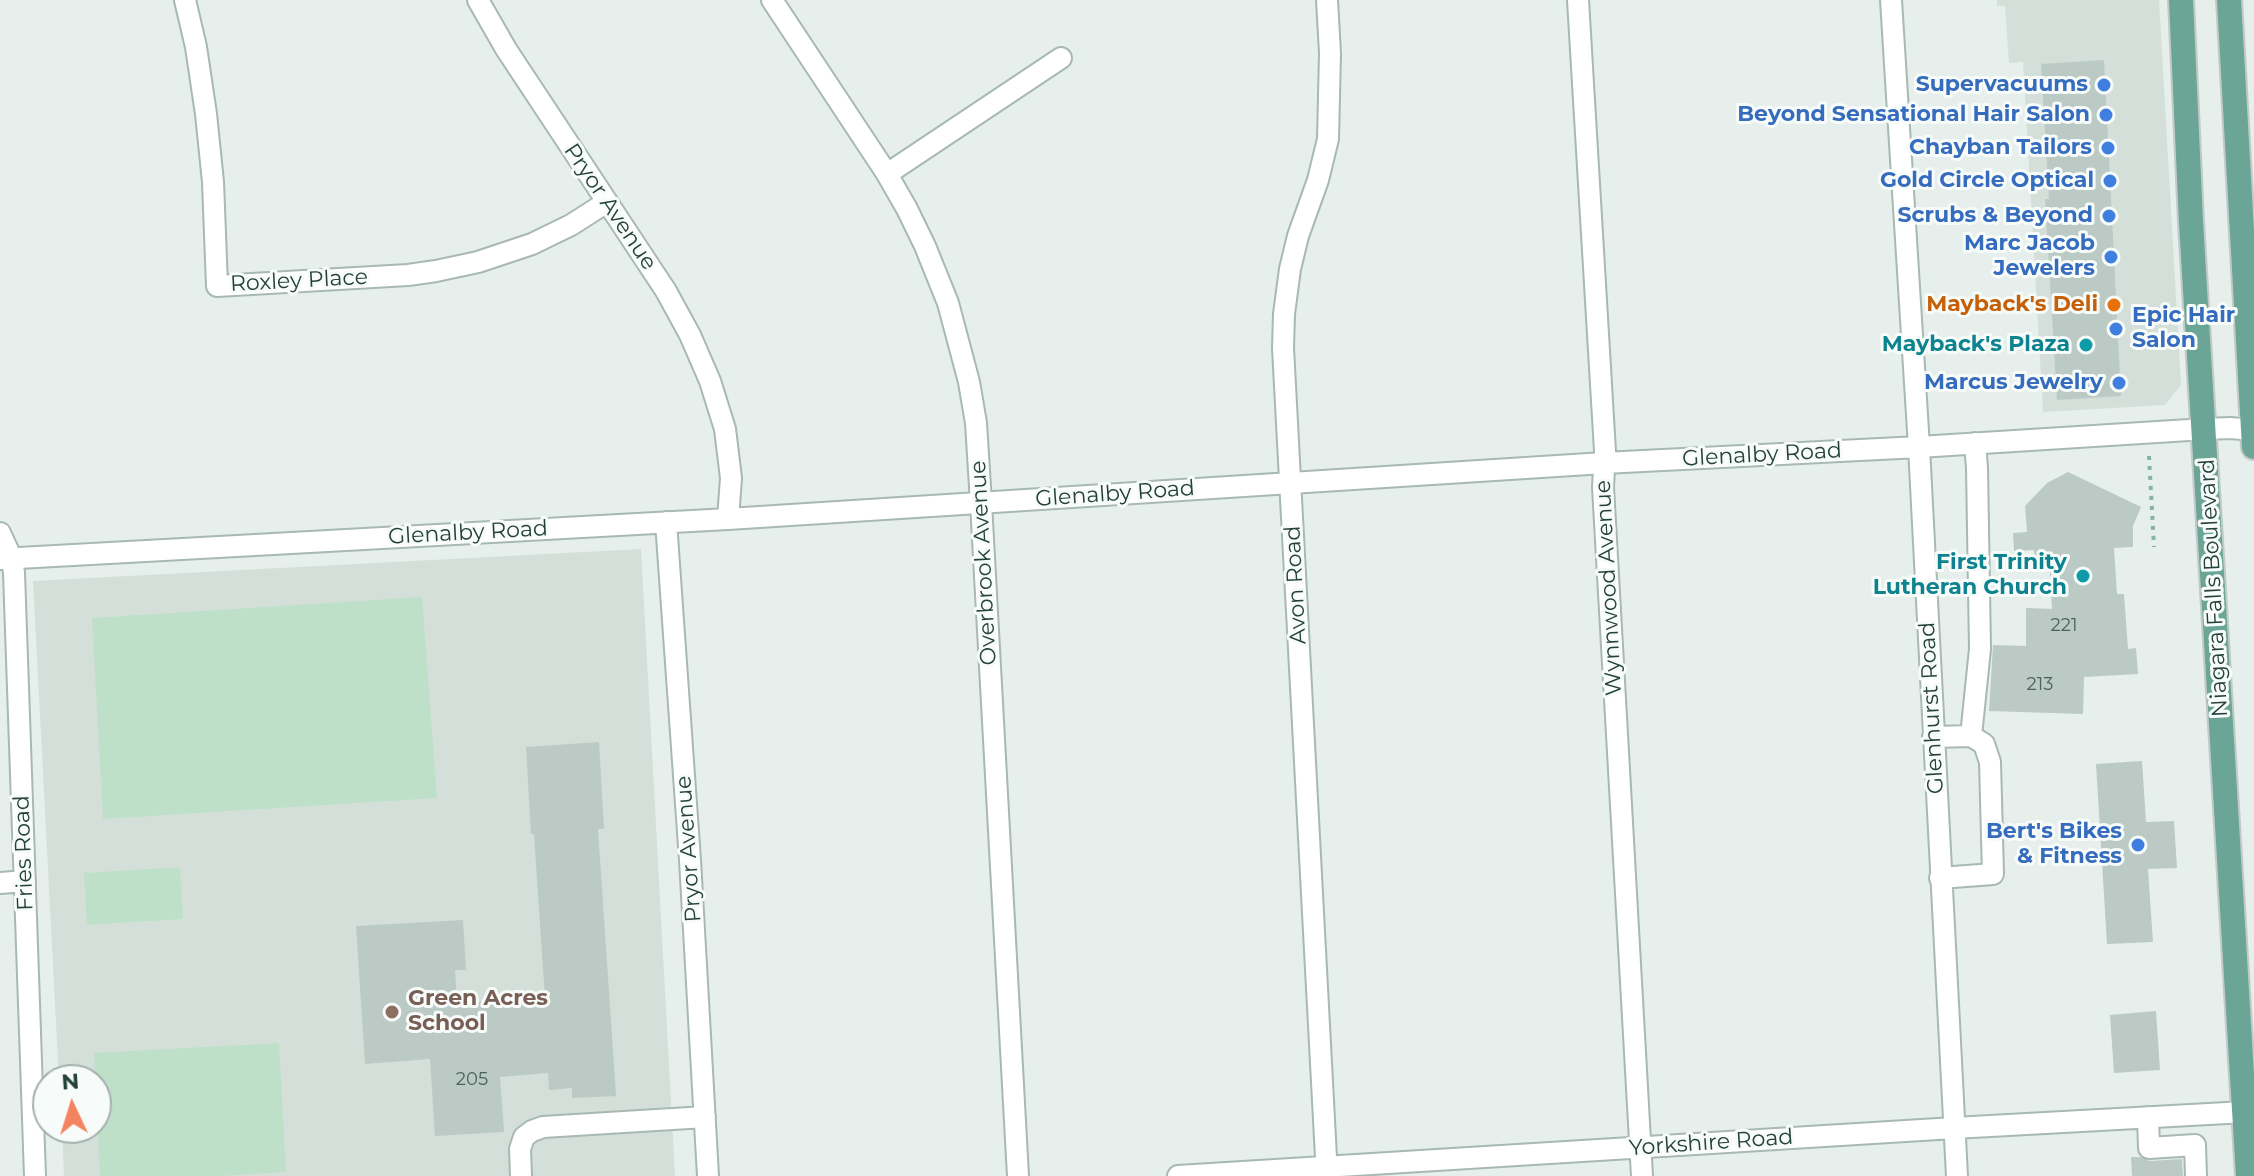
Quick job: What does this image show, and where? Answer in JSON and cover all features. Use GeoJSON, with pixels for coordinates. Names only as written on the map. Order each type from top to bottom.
{"type":"FeatureCollection","features":[{"type":"Feature","properties":{"kind":"main road","name":"Niagara Falls Boulevard"},"geometry":{"type":"LineString","coordinates":[[2181,0],[2191,222],[2248,1176]]}},
{"type":"Feature","properties":{"kind":"main road"},"geometry":{"type":"LineString","coordinates":[[2229,0],[2244,101],[2246,429],[2254,447]]}},
{"type":"Feature","properties":{"kind":"street","name":"Roxley Place"},"geometry":{"type":"LineString","coordinates":[[185,0],[206,114],[213,182],[217,286],[408,275],[464,265],[532,244],[571,225],[607,202]]}},
{"type":"Feature","properties":{"kind":"street","name":"Pryor Avenue"},"geometry":{"type":"LineString","coordinates":[[478,0],[506,49],[666,291],[690,335],[710,381],[725,429],[731,478],[728,519]]}},
{"type":"Feature","properties":{"kind":"street","name":"Overbrook Avenue"},"geometry":{"type":"LineString","coordinates":[[772,0],[887,174],[925,246],[960,342],[976,423],[1018,1176]]}},
{"type":"Feature","properties":{"kind":"street","name":"Avon Road"},"geometry":{"type":"LineString","coordinates":[[1327,0],[1330,53],[1328,139],[1290,269],[1283,348],[1327,1172]]}},
{"type":"Feature","properties":{"kind":"street","name":"Wynnwood Avenue"},"geometry":{"type":"LineString","coordinates":[[1578,0],[1642,1176]]}},
{"type":"Feature","properties":{"kind":"street","name":"Glenhurst Road"},"geometry":{"type":"LineString","coordinates":[[1891,0],[1919,447],[1957,1176]]}},
{"type":"Feature","properties":{"kind":"street"},"geometry":{"type":"LineString","coordinates":[[887,174],[1061,58]]}},
{"type":"Feature","properties":{"kind":"street","name":"Glenalby Road"},"geometry":{"type":"LineString","coordinates":[[6,559],[728,519],[1604,463],[2246,429]]}},
{"type":"Feature","properties":{"kind":"street"},"geometry":{"type":"LineString","coordinates":[[1971,736],[1980,649],[1975,443]]}},
{"type":"Feature","properties":{"kind":"street","name":"Pryor Avenue"},"geometry":{"type":"LineString","coordinates":[[666,522],[708,1176]]}},
{"type":"Feature","properties":{"kind":"street","name":"Fries Road"},"geometry":{"type":"LineString","coordinates":[[0,533],[6,559],[25,881],[35,1176]]}},
{"type":"Feature","properties":{"kind":"street"},"geometry":{"type":"LineString","coordinates":[[1933,737],[1971,736],[1984,744],[1990,762],[1993,874],[1940,878]]}},
{"type":"Feature","properties":{"kind":"street"},"geometry":{"type":"LineString","coordinates":[[0,883],[25,881]]}},
{"type":"Feature","properties":{"kind":"street","name":"Yorkshire Road"},"geometry":{"type":"LineString","coordinates":[[1178,1176],[1327,1172],[1641,1147],[2245,1112]]}},
{"type":"Feature","properties":{"kind":"street"},"geometry":{"type":"LineString","coordinates":[[521,1176],[520,1149],[524,1137],[543,1127],[705,1117]]}},
{"type":"Feature","properties":{"kind":"street"},"geometry":{"type":"LineString","coordinates":[[2148,1117],[2149,1148],[2195,1145],[2196,1176]]}},
{"type":"Feature","properties":{"kind":"path"},"geometry":{"type":"LineString","coordinates":[[2149,456],[2154,547]]}},
{"type":"Feature","properties":{"kind":"shaded area"},"geometry":{"type":"Polygon","coordinates":[[[1997,0],[2159,0],[2181,385],[2165,405],[2043,412],[2023,62],[2009,63],[2005,6],[1997,6],[1997,0]]]}},
{"type":"Feature","properties":{"kind":"shaded area"},"geometry":{"type":"Polygon","coordinates":[[[641,549],[675,1176],[64,1176],[63,1144],[112,1144],[112,1064],[58,1064],[33,581],[641,549]]]}},
{"type":"Feature","properties":{"kind":"green space"},"geometry":{"type":"Polygon","coordinates":[[[422,597],[437,798],[103,819],[92,618],[422,597]]]}},
{"type":"Feature","properties":{"kind":"green space"},"geometry":{"type":"Polygon","coordinates":[[[180,867],[183,919],[87,925],[84,873],[180,867]]]}},
{"type":"Feature","properties":{"kind":"green space"},"geometry":{"type":"Polygon","coordinates":[[[279,1043],[286,1172],[222,1176],[100,1176],[98,1144],[112,1144],[112,1064],[95,1064],[94,1053],[279,1043]]]}},
{"type":"Feature","properties":{"kind":"building"},"geometry":{"type":"Polygon","coordinates":[[[2104,60],[2121,396],[2057,400],[2045,199],[2049,199],[2041,64],[2104,60]]]}},
{"type":"Feature","properties":{"kind":"building"},"geometry":{"type":"Polygon","coordinates":[[[2068,472],[2141,507],[2133,526],[2133,547],[2114,548],[2117,594],[2124,594],[2128,649],[2136,648],[2138,674],[2084,677],[2083,714],[1989,711],[1993,645],[2026,646],[2026,608],[2052,609],[2049,558],[2035,559],[2034,550],[2014,551],[2013,533],[2027,532],[2025,506],[2047,483],[2068,472]]]}},
{"type":"Feature","properties":{"kind":"building"},"geometry":{"type":"Polygon","coordinates":[[[599,742],[604,829],[598,829],[616,1096],[572,1098],[572,1088],[549,1090],[548,1073],[500,1077],[504,1132],[435,1136],[430,1059],[365,1064],[356,926],[463,920],[466,970],[455,970],[457,1003],[545,998],[526,747],[599,742]]]}},
{"type":"Feature","properties":{"kind":"building","name":"Bert's Bikes & Fitness"},"geometry":{"type":"Polygon","coordinates":[[[2142,761],[2146,822],[2174,821],[2177,868],[2148,869],[2153,942],[2107,944],[2096,764],[2142,761]]]}},
{"type":"Feature","properties":{"kind":"building"},"geometry":{"type":"Polygon","coordinates":[[[2156,1011],[2160,1070],[2114,1073],[2110,1015],[2156,1011]]]}},
{"type":"Feature","properties":{"kind":"building"},"geometry":{"type":"Polygon","coordinates":[[[2131,1157],[2150,1161],[2182,1159],[2183,1176],[2132,1176],[2131,1157]]]}},
{"type":"Feature","properties":{"kind":"place","name":"Supervacuums"},"geometry":{"type":"Point","coordinates":[2104,85]}},
{"type":"Feature","properties":{"kind":"place","name":"Beyond Sensational Hair Salon"},"geometry":{"type":"Point","coordinates":[2106,115]}},
{"type":"Feature","properties":{"kind":"place","name":"Chayban Tailors"},"geometry":{"type":"Point","coordinates":[2108,148]}},
{"type":"Feature","properties":{"kind":"place","name":"Gold Circle Optical"},"geometry":{"type":"Point","coordinates":[2110,181]}},
{"type":"Feature","properties":{"kind":"place","name":"Scrubs & Beyond"},"geometry":{"type":"Point","coordinates":[2109,216]}},
{"type":"Feature","properties":{"kind":"place","name":"Marc Jacob Jewelers"},"geometry":{"type":"Point","coordinates":[2111,257]}},
{"type":"Feature","properties":{"kind":"place","name":"Mayback's Deli"},"geometry":{"type":"Point","coordinates":[2114,305]}},
{"type":"Feature","properties":{"kind":"place","name":"Epic Hair Salon"},"geometry":{"type":"Point","coordinates":[2116,329]}},
{"type":"Feature","properties":{"kind":"place","name":"Mayback's Plaza"},"geometry":{"type":"Point","coordinates":[2086,345]}},
{"type":"Feature","properties":{"kind":"place","name":"Marcus Jewelry"},"geometry":{"type":"Point","coordinates":[2119,383]}},
{"type":"Feature","properties":{"kind":"place","name":"First Trinity Lutheran Church"},"geometry":{"type":"Point","coordinates":[2083,576]}},
{"type":"Feature","properties":{"kind":"place","name":"Bert's Bikes & Fitness"},"geometry":{"type":"Point","coordinates":[2138,845]}},
{"type":"Feature","properties":{"kind":"place","name":"Green Acres School"},"geometry":{"type":"Point","coordinates":[392,1012]}}]}
